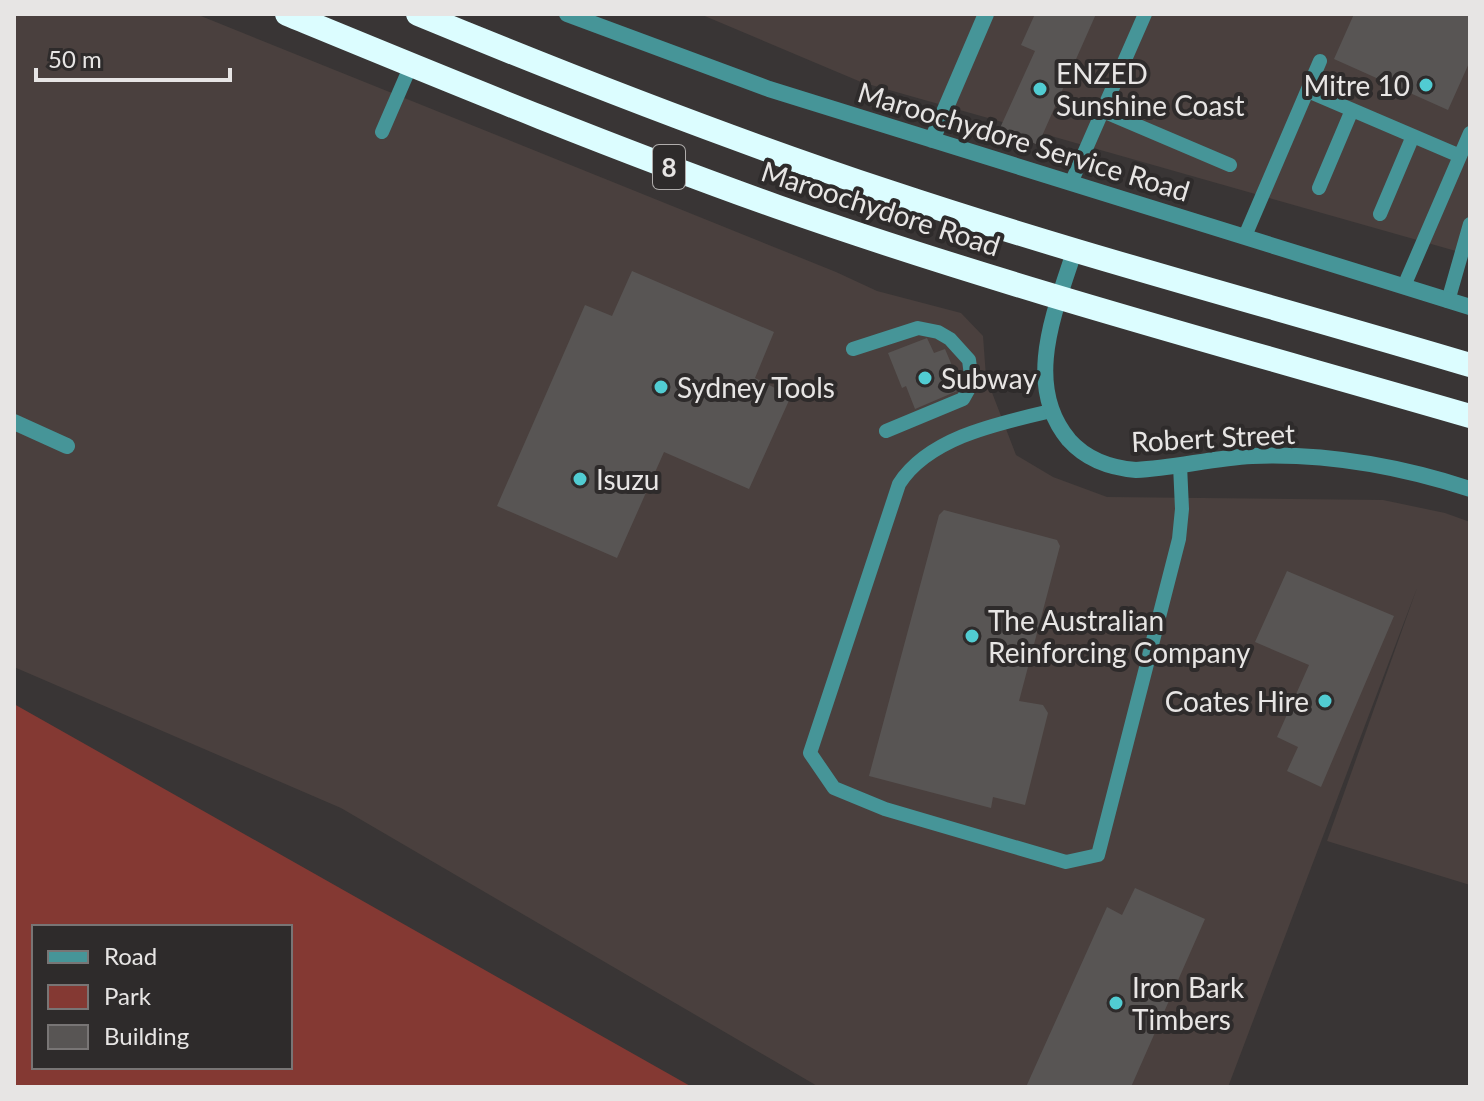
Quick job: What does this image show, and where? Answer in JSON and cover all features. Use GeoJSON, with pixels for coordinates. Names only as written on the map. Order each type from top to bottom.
{"type":"FeatureCollection","features":[{"type":"Feature","properties":{"kind":"highway","name":"Maroochydore Road"},"geometry":{"type":"LineString","coordinates":[[287,14],[565,128],[780,208],[1060,298],[1470,416]]}},
{"type":"Feature","properties":{"kind":"highway","name":"Maroochydore Road"},"geometry":{"type":"LineString","coordinates":[[418,14],[704,128],[892,193],[1470,365]]}},
{"type":"Feature","properties":{"kind":"street","name":"Maroochydore Service Road"},"geometry":{"type":"LineString","coordinates":[[567,14],[769,89],[1470,307]]}},
{"type":"Feature","properties":{"kind":"street"},"geometry":{"type":"LineString","coordinates":[[932,140],[986,14]]}},
{"type":"Feature","properties":{"kind":"street","name":"Robert Street"},"geometry":{"type":"LineString","coordinates":[[1075,249],[1045,356],[1046,389],[1051,411],[1060,428],[1074,445],[1101,462],[1118,469],[1136,470],[1252,456],[1354,460],[1425,475],[1470,489]]}},
{"type":"Feature","properties":{"kind":"street"},"geometry":{"type":"LineString","coordinates":[[14,422],[67,446]]}},
{"type":"Feature","properties":{"kind":"lane"},"geometry":{"type":"LineString","coordinates":[[1071,183],[1145,14]]}},
{"type":"Feature","properties":{"kind":"lane"},"geometry":{"type":"LineString","coordinates":[[1245,236],[1320,61]]}},
{"type":"Feature","properties":{"kind":"lane"},"geometry":{"type":"LineString","coordinates":[[382,132],[411,65]]}},
{"type":"Feature","properties":{"kind":"lane"},"geometry":{"type":"LineString","coordinates":[[1308,91],[1460,156]]}},
{"type":"Feature","properties":{"kind":"lane"},"geometry":{"type":"LineString","coordinates":[[1319,188],[1352,110]]}},
{"type":"Feature","properties":{"kind":"lane"},"geometry":{"type":"LineString","coordinates":[[1103,111],[1230,165]]}},
{"type":"Feature","properties":{"kind":"lane"},"geometry":{"type":"LineString","coordinates":[[1404,286],[1470,133]]}},
{"type":"Feature","properties":{"kind":"lane"},"geometry":{"type":"LineString","coordinates":[[1380,214],[1413,136]]}},
{"type":"Feature","properties":{"kind":"lane"},"geometry":{"type":"LineString","coordinates":[[1448,301],[1470,224]]}},
{"type":"Feature","properties":{"kind":"lane"},"geometry":{"type":"LineString","coordinates":[[853,349],[918,328],[938,332],[950,339],[969,360],[972,383],[963,399],[886,431]]}},
{"type":"Feature","properties":{"kind":"lane"},"geometry":{"type":"LineString","coordinates":[[1051,411],[1014,419],[950,443],[911,468],[899,484],[810,753],[834,788],[885,809],[1066,862],[1098,855],[1179,539],[1182,509],[1180,465]]}},
{"type":"Feature","properties":{"kind":"shaded area"},"geometry":{"type":"Polygon","coordinates":[[[14,14],[196,14],[877,291],[961,313],[983,336],[986,377],[1016,455],[1053,477],[1107,497],[1383,500],[1445,513],[1470,522],[1470,885],[1327,841],[1417,588],[1228,1087],[819,1087],[341,808],[14,667],[14,14]]]}},
{"type":"Feature","properties":{"kind":"shaded area"},"geometry":{"type":"Polygon","coordinates":[[[700,14],[1470,14],[1470,255],[861,82],[700,14]]]}},
{"type":"Feature","properties":{"kind":"green space"},"geometry":{"type":"Polygon","coordinates":[[[14,704],[692,1087],[14,1087],[14,704]]]}},
{"type":"Feature","properties":{"kind":"building","name":"ENZED Sunshine Coast"},"geometry":{"type":"Polygon","coordinates":[[[1035,14],[1096,14],[1038,145],[1000,128],[1035,51],[1021,45],[1035,14]]]}},
{"type":"Feature","properties":{"kind":"building","name":"Mitre 10"},"geometry":{"type":"Polygon","coordinates":[[[1354,14],[1470,14],[1470,61],[1448,110],[1334,59],[1354,14]]]}},
{"type":"Feature","properties":{"kind":"building","name":"Sydney Tools"},"geometry":{"type":"Polygon","coordinates":[[[632,271],[774,332],[755,378],[791,396],[749,489],[664,452],[617,558],[497,506],[585,305],[612,316],[632,271]]]}},
{"type":"Feature","properties":{"kind":"building","name":"Subway"},"geometry":{"type":"Polygon","coordinates":[[[927,338],[934,353],[945,349],[953,368],[949,369],[957,391],[915,409],[906,386],[902,388],[888,353],[927,338]]]}},
{"type":"Feature","properties":{"kind":"building","name":"The Australian Reinforcing Company"},"geometry":{"type":"Polygon","coordinates":[[[944,510],[1057,540],[1060,546],[1019,701],[1043,705],[1048,713],[1025,805],[993,797],[991,808],[869,776],[939,515],[944,510]]]}},
{"type":"Feature","properties":{"kind":"building","name":"Coates Hire"},"geometry":{"type":"Polygon","coordinates":[[[1287,571],[1394,616],[1321,787],[1287,771],[1298,747],[1277,737],[1309,665],[1255,642],[1287,571]]]}},
{"type":"Feature","properties":{"kind":"building","name":"Iron Bark Timbers"},"geometry":{"type":"Polygon","coordinates":[[[1135,888],[1205,919],[1131,1087],[1026,1087],[1107,907],[1122,915],[1135,888]]]}},
{"type":"Feature","properties":{"kind":"place","name":"Mitre 10"},"geometry":{"type":"Point","coordinates":[1426,85]}},
{"type":"Feature","properties":{"kind":"place","name":"ENZED Sunshine Coast"},"geometry":{"type":"Point","coordinates":[1040,89]}},
{"type":"Feature","properties":{"kind":"place","name":"Subway"},"geometry":{"type":"Point","coordinates":[925,378]}},
{"type":"Feature","properties":{"kind":"place","name":"Sydney Tools"},"geometry":{"type":"Point","coordinates":[661,387]}},
{"type":"Feature","properties":{"kind":"place","name":"Isuzu"},"geometry":{"type":"Point","coordinates":[580,479]}},
{"type":"Feature","properties":{"kind":"place","name":"The Australian Reinforcing Company"},"geometry":{"type":"Point","coordinates":[972,636]}},
{"type":"Feature","properties":{"kind":"place","name":"Coates Hire"},"geometry":{"type":"Point","coordinates":[1325,701]}},
{"type":"Feature","properties":{"kind":"place","name":"Iron Bark Timbers"},"geometry":{"type":"Point","coordinates":[1116,1003]}}]}
